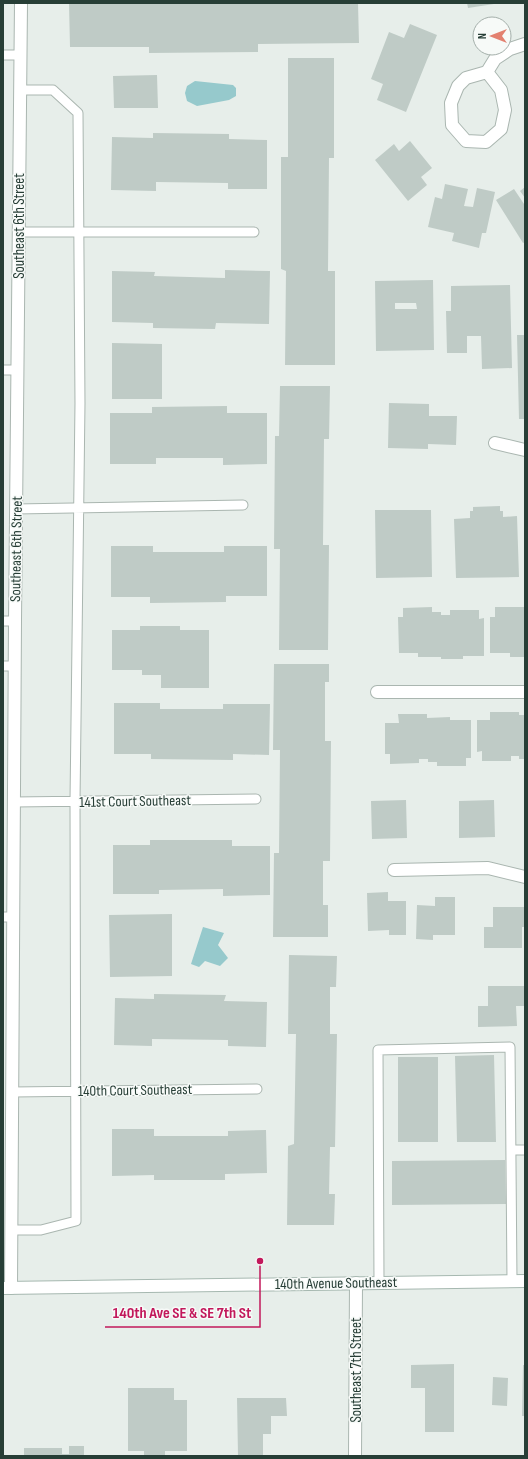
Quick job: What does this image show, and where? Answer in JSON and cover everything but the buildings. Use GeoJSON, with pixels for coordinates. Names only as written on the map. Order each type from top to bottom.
{"type":"FeatureCollection","features":[{"type":"Feature","properties":{"kind":"street","name":"Southeast 6th Street"},"geometry":{"type":"LineString","coordinates":[[7,1288],[12,1230],[8,1114],[13,1092],[8,963],[8,917],[14,802],[22,3]]}},
{"type":"Feature","properties":{"kind":"street"},"geometry":{"type":"LineString","coordinates":[[487,72],[501,90],[505,110],[501,129],[486,142],[466,141],[452,125],[451,103],[458,86],[466,78],[487,72],[495,59],[510,49],[525,44]]}},
{"type":"Feature","properties":{"kind":"street"},"geometry":{"type":"LineString","coordinates":[[495,443],[525,450]]}},
{"type":"Feature","properties":{"kind":"street"},"geometry":{"type":"LineString","coordinates":[[377,692],[525,692]]}},
{"type":"Feature","properties":{"kind":"street"},"geometry":{"type":"LineString","coordinates":[[394,870],[488,868],[525,877]]}},
{"type":"Feature","properties":{"kind":"street","name":"140th Avenue Southeast"},"geometry":{"type":"LineString","coordinates":[[7,1288],[525,1281]]}},
{"type":"Feature","properties":{"kind":"street","name":"Southeast 7th Street"},"geometry":{"type":"LineString","coordinates":[[355,1456],[356,1283]]}},
{"type":"Feature","properties":{"kind":"lane"},"geometry":{"type":"LineString","coordinates":[[3,55],[21,55]]}},
{"type":"Feature","properties":{"kind":"lane"},"geometry":{"type":"LineString","coordinates":[[12,1230],[41,1230],[76,1221],[74,801],[80,403],[78,113],[53,90],[20,90]]}},
{"type":"Feature","properties":{"kind":"lane"},"geometry":{"type":"LineString","coordinates":[[19,232],[254,232]]}},
{"type":"Feature","properties":{"kind":"lane"},"geometry":{"type":"LineString","coordinates":[[3,370],[18,370]]}},
{"type":"Feature","properties":{"kind":"lane"},"geometry":{"type":"LineString","coordinates":[[16,509],[243,505]]}},
{"type":"Feature","properties":{"kind":"lane"},"geometry":{"type":"LineString","coordinates":[[3,621],[15,621]]}},
{"type":"Feature","properties":{"kind":"lane"},"geometry":{"type":"LineString","coordinates":[[3,666],[15,666]]}},
{"type":"Feature","properties":{"kind":"lane","name":"141st Court Southeast"},"geometry":{"type":"LineString","coordinates":[[14,802],[256,799]]}},
{"type":"Feature","properties":{"kind":"lane"},"geometry":{"type":"LineString","coordinates":[[379,1283],[378,1050],[510,1047],[512,1281]]}},
{"type":"Feature","properties":{"kind":"lane","name":"140th Court Southeast"},"geometry":{"type":"LineString","coordinates":[[13,1092],[75,1090],[257,1089]]}},
{"type":"Feature","properties":{"kind":"lane"},"geometry":{"type":"LineString","coordinates":[[511,1150],[525,1150]]}},
{"type":"Feature","properties":{"kind":"water"},"geometry":{"type":"Polygon","coordinates":[[[195,81],[233,85],[236,88],[236,96],[229,100],[197,106],[187,101],[185,93],[187,86],[195,81]]]}},
{"type":"Feature","properties":{"kind":"water"},"geometry":{"type":"Polygon","coordinates":[[[203,927],[224,933],[218,945],[228,958],[220,966],[205,961],[199,967],[191,964],[203,927]]]}},
{"type":"Feature","properties":{"kind":"place","name":"140th Ave SE & SE 7th St"},"geometry":{"type":"Point","coordinates":[260,1261]}}]}
